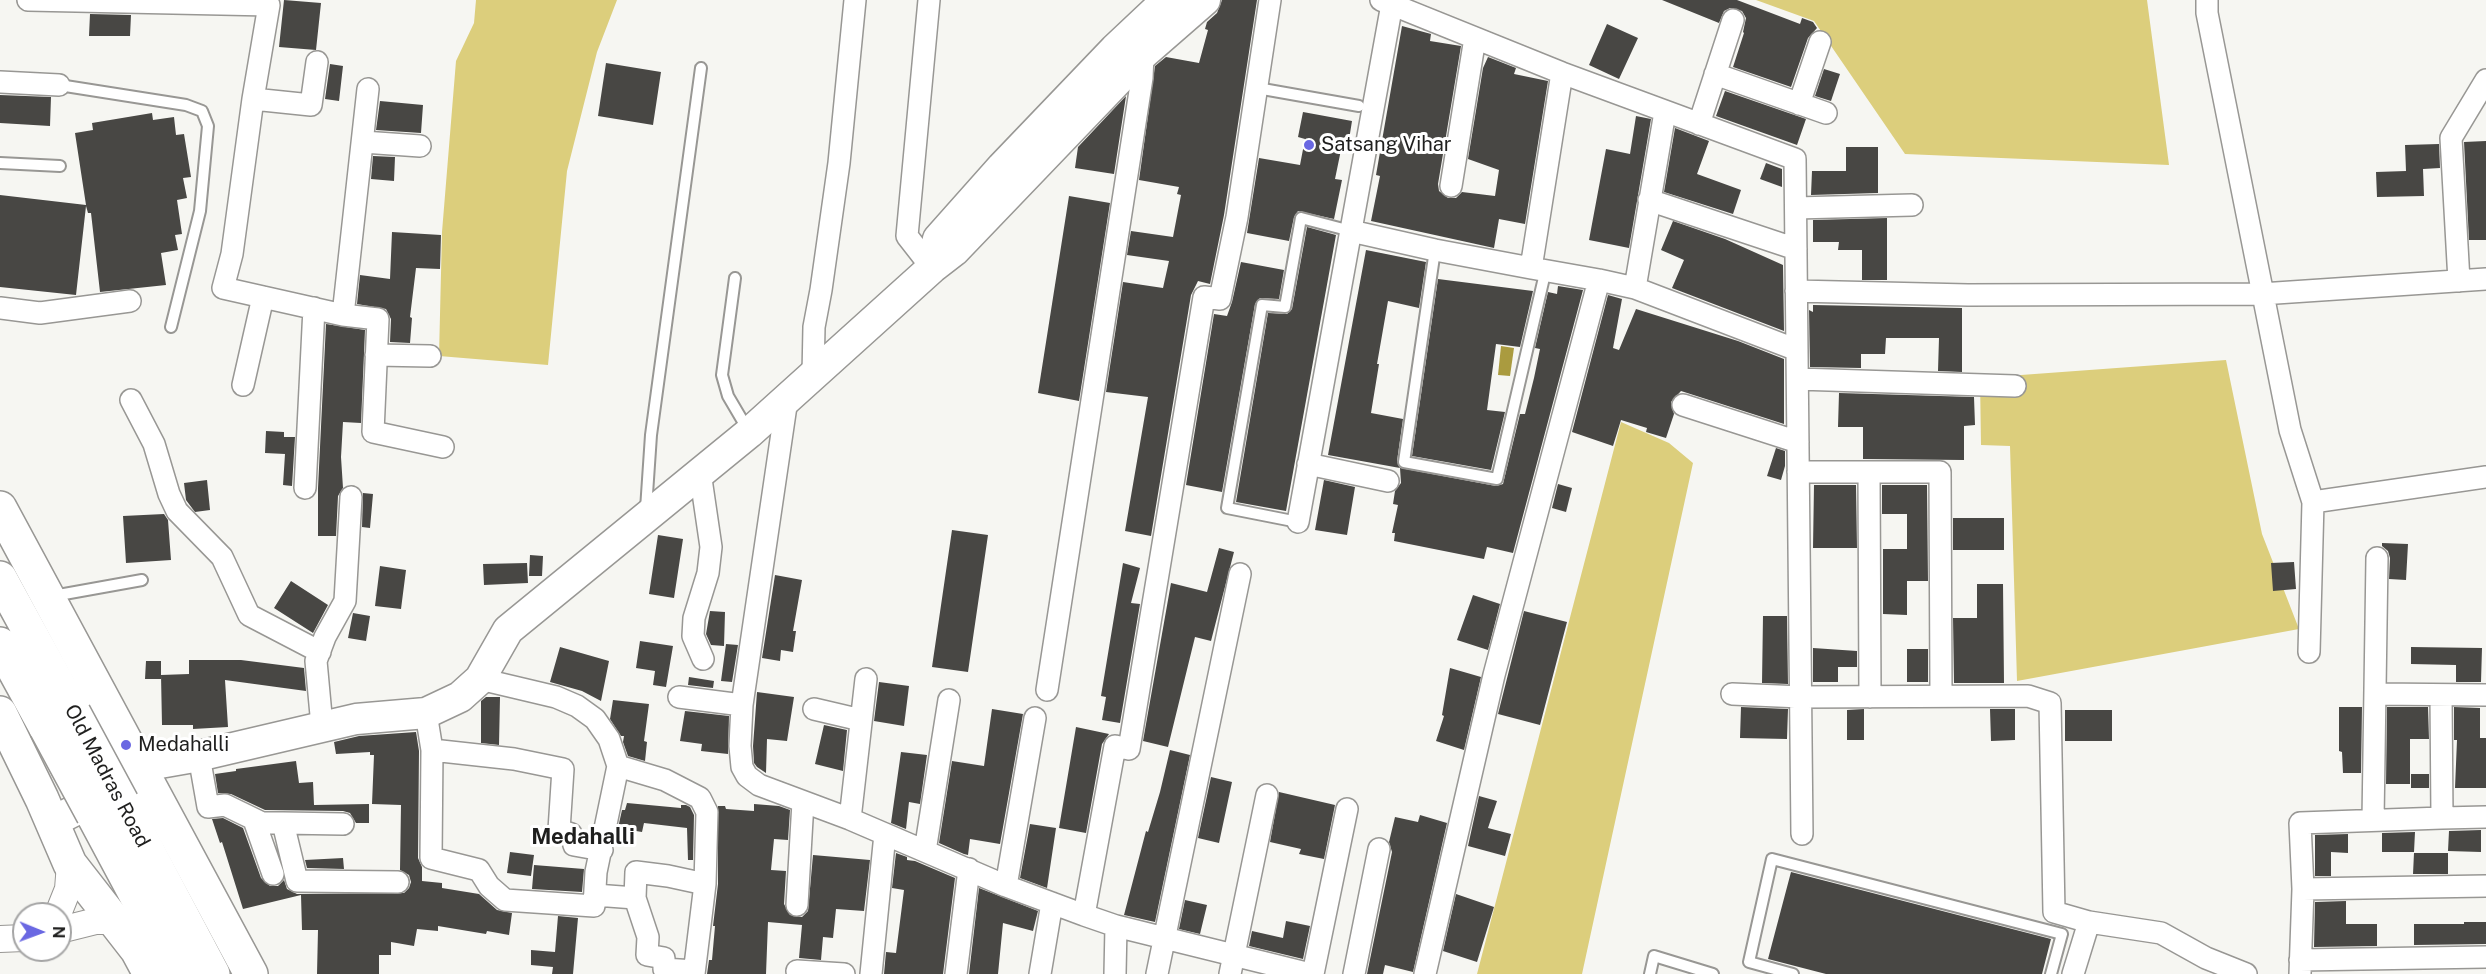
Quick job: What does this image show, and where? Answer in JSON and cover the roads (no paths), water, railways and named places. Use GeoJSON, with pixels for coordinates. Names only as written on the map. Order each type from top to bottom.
{"type":"FeatureCollection","features":[{"type":"Feature","properties":{"kind":"main road"},"geometry":{"type":"LineString","coordinates":[[1136,46],[1167,0]]}},
{"type":"Feature","properties":{"kind":"main road"},"geometry":{"type":"LineString","coordinates":[[47,811],[137,765],[199,756],[356,719],[426,713],[460,697],[480,679],[508,630],[749,433],[932,268],[938,239],[1002,167],[1136,46],[1205,0]]}},
{"type":"Feature","properties":{"kind":"main road"},"geometry":{"type":"LineString","coordinates":[[0,508],[251,974]]}},
{"type":"Feature","properties":{"kind":"main road","name":"Old Madras Road"},"geometry":{"type":"LineString","coordinates":[[0,578],[213,974]]}},
{"type":"Feature","properties":{"kind":"main road","name":"Old Madras Road"},"geometry":{"type":"LineString","coordinates":[[0,644],[178,974]]}},
{"type":"Feature","properties":{"kind":"main road"},"geometry":{"type":"LineString","coordinates":[[0,713],[70,864],[137,950],[150,974]]}},
{"type":"Feature","properties":{"kind":"main road"},"geometry":{"type":"LineString","coordinates":[[23,760],[110,716]]}},
{"type":"Feature","properties":{"kind":"street"},"geometry":{"type":"LineString","coordinates":[[28,0],[269,5],[253,99],[232,254],[223,288],[344,315],[378,319],[373,432],[443,447]]}},
{"type":"Feature","properties":{"kind":"street"},"geometry":{"type":"LineString","coordinates":[[813,375],[814,327],[839,163],[855,0]]}},
{"type":"Feature","properties":{"kind":"street"},"geometry":{"type":"LineString","coordinates":[[929,0],[907,236],[932,268]]}},
{"type":"Feature","properties":{"kind":"street"},"geometry":{"type":"LineString","coordinates":[[1084,915],[1115,746],[1129,749],[1204,297],[1220,299],[1237,217],[1270,0]]}},
{"type":"Feature","properties":{"kind":"street"},"geometry":{"type":"LineString","coordinates":[[2207,0],[2207,13],[2290,430],[2313,502],[2309,652]]}},
{"type":"Feature","properties":{"kind":"street"},"geometry":{"type":"LineString","coordinates":[[1298,522],[1351,231],[1386,2],[1562,73],[1795,159],[1802,834]]}},
{"type":"Feature","properties":{"kind":"street"},"geometry":{"type":"LineString","coordinates":[[1699,124],[1733,20]]}},
{"type":"Feature","properties":{"kind":"street"},"geometry":{"type":"LineString","coordinates":[[1451,186],[1475,38]]}},
{"type":"Feature","properties":{"kind":"street"},"geometry":{"type":"LineString","coordinates":[[1799,104],[1820,42]]}},
{"type":"Feature","properties":{"kind":"street"},"geometry":{"type":"LineString","coordinates":[[1047,690],[1142,78],[1136,46]]}},
{"type":"Feature","properties":{"kind":"street"},"geometry":{"type":"LineString","coordinates":[[253,99],[311,105],[317,62]]}},
{"type":"Feature","properties":{"kind":"street"},"geometry":{"type":"LineString","coordinates":[[1539,269],[1562,73]]}},
{"type":"Feature","properties":{"kind":"street"},"geometry":{"type":"LineString","coordinates":[[1715,74],[1826,113]]}},
{"type":"Feature","properties":{"kind":"street"},"geometry":{"type":"LineString","coordinates":[[2459,281],[2451,138],[2486,80]]}},
{"type":"Feature","properties":{"kind":"street"},"geometry":{"type":"LineString","coordinates":[[0,82],[59,85]]}},
{"type":"Feature","properties":{"kind":"street"},"geometry":{"type":"LineString","coordinates":[[344,315],[368,89]]}},
{"type":"Feature","properties":{"kind":"street"},"geometry":{"type":"LineString","coordinates":[[1635,288],[1665,112]]}},
{"type":"Feature","properties":{"kind":"street"},"geometry":{"type":"LineString","coordinates":[[363,142],[420,146]]}},
{"type":"Feature","properties":{"kind":"street"},"geometry":{"type":"LineString","coordinates":[[1649,200],[1796,249]]}},
{"type":"Feature","properties":{"kind":"street"},"geometry":{"type":"LineString","coordinates":[[1796,208],[1912,205]]}},
{"type":"Feature","properties":{"kind":"street"},"geometry":{"type":"LineString","coordinates":[[1351,231],[1435,250],[1635,288],[1797,350]]}},
{"type":"Feature","properties":{"kind":"street"},"geometry":{"type":"LineString","coordinates":[[1796,291],[1968,295],[2262,294],[2486,279]]}},
{"type":"Feature","properties":{"kind":"street"},"geometry":{"type":"LineString","coordinates":[[1425,974],[1494,675],[1599,280]]}},
{"type":"Feature","properties":{"kind":"street"},"geometry":{"type":"LineString","coordinates":[[243,385],[263,297]]}},
{"type":"Feature","properties":{"kind":"street"},"geometry":{"type":"LineString","coordinates":[[0,308],[40,313],[130,301]]}},
{"type":"Feature","properties":{"kind":"street"},"geometry":{"type":"LineString","coordinates":[[305,488],[314,308]]}},
{"type":"Feature","properties":{"kind":"street"},"geometry":{"type":"LineString","coordinates":[[376,356],[430,356]]}},
{"type":"Feature","properties":{"kind":"street"},"geometry":{"type":"LineString","coordinates":[[1798,379],[2015,386]]}},
{"type":"Feature","properties":{"kind":"street"},"geometry":{"type":"LineString","coordinates":[[787,399],[742,705],[741,767],[747,776],[759,784],[850,819],[1006,886],[1084,915],[1116,926],[1165,938],[1232,964],[1311,974],[1347,808]]}},
{"type":"Feature","properties":{"kind":"street"},"geometry":{"type":"LineString","coordinates":[[130,400],[146,425],[154,444],[169,494],[177,512],[222,557],[249,615],[320,652]]}},
{"type":"Feature","properties":{"kind":"street"},"geometry":{"type":"LineString","coordinates":[[1683,405],[1798,442]]}},
{"type":"Feature","properties":{"kind":"street"},"geometry":{"type":"LineString","coordinates":[[1308,464],[1388,481]]}},
{"type":"Feature","properties":{"kind":"street"},"geometry":{"type":"LineString","coordinates":[[700,472],[711,547],[708,573],[694,618],[693,636],[703,659]]}},
{"type":"Feature","properties":{"kind":"street"},"geometry":{"type":"LineString","coordinates":[[1798,472],[1940,472],[1941,696]]}},
{"type":"Feature","properties":{"kind":"street"},"geometry":{"type":"LineString","coordinates":[[1869,472],[1870,697]]}},
{"type":"Feature","properties":{"kind":"street"},"geometry":{"type":"LineString","coordinates":[[2313,502],[2486,477]]}},
{"type":"Feature","properties":{"kind":"street"},"geometry":{"type":"LineString","coordinates":[[322,726],[316,661],[345,601],[351,497]]}},
{"type":"Feature","properties":{"kind":"street"},"geometry":{"type":"LineString","coordinates":[[2373,820],[2377,558]]}},
{"type":"Feature","properties":{"kind":"street"},"geometry":{"type":"LineString","coordinates":[[1157,974],[1240,574]]}},
{"type":"Feature","properties":{"kind":"street"},"geometry":{"type":"LineString","coordinates":[[426,713],[432,750],[431,858],[478,870],[489,886],[505,900],[594,906],[596,872],[618,766],[609,739],[595,719],[577,706],[556,697],[480,679]]}},
{"type":"Feature","properties":{"kind":"street"},"geometry":{"type":"LineString","coordinates":[[850,819],[866,679]]}},
{"type":"Feature","properties":{"kind":"street"},"geometry":{"type":"LineString","coordinates":[[1732,694],[1801,697],[2028,696],[2050,703],[2054,912],[2089,922],[2161,933],[2203,966],[2246,974]]}},
{"type":"Feature","properties":{"kind":"street"},"geometry":{"type":"LineString","coordinates":[[2375,694],[2486,695]]}},
{"type":"Feature","properties":{"kind":"street"},"geometry":{"type":"LineString","coordinates":[[2441,695],[2442,818]]}},
{"type":"Feature","properties":{"kind":"street"},"geometry":{"type":"LineString","coordinates":[[679,697],[742,705]]}},
{"type":"Feature","properties":{"kind":"street"},"geometry":{"type":"LineString","coordinates":[[925,850],[949,700]]}},
{"type":"Feature","properties":{"kind":"street"},"geometry":{"type":"LineString","coordinates":[[814,709],[861,720]]}},
{"type":"Feature","properties":{"kind":"street"},"geometry":{"type":"LineString","coordinates":[[1006,886],[1035,718]]}},
{"type":"Feature","properties":{"kind":"street"},"geometry":{"type":"LineString","coordinates":[[432,750],[514,759],[563,769],[559,830],[571,834],[574,845],[602,850]]}},
{"type":"Feature","properties":{"kind":"street"},"geometry":{"type":"LineString","coordinates":[[199,756],[208,807],[225,805],[261,824],[343,824]]}},
{"type":"Feature","properties":{"kind":"street"},"geometry":{"type":"LineString","coordinates":[[618,766],[665,780],[700,798],[707,812],[705,884],[694,973],[664,969],[664,958],[647,955],[648,937],[635,898],[636,872],[705,884]]}},
{"type":"Feature","properties":{"kind":"street"},"geometry":{"type":"LineString","coordinates":[[1232,964],[1267,795]]}},
{"type":"Feature","properties":{"kind":"street"},"geometry":{"type":"LineString","coordinates":[[797,905],[803,802]]}},
{"type":"Feature","properties":{"kind":"street"},"geometry":{"type":"LineString","coordinates":[[2486,817],[2300,823],[2303,889],[2300,967],[2486,957]]}},
{"type":"Feature","properties":{"kind":"street"},"geometry":{"type":"LineString","coordinates":[[254,820],[273,874]]}},
{"type":"Feature","properties":{"kind":"street"},"geometry":{"type":"LineString","coordinates":[[283,823],[297,881],[398,882]]}},
{"type":"Feature","properties":{"kind":"street"},"geometry":{"type":"LineString","coordinates":[[871,974],[885,834]]}},
{"type":"Feature","properties":{"kind":"street"},"geometry":{"type":"LineString","coordinates":[[1354,974],[1379,849]]}},
{"type":"Feature","properties":{"kind":"street"},"geometry":{"type":"LineString","coordinates":[[63,902],[68,889],[70,864]]}},
{"type":"Feature","properties":{"kind":"street"},"geometry":{"type":"LineString","coordinates":[[956,974],[969,869]]}},
{"type":"Feature","properties":{"kind":"street"},"geometry":{"type":"LineString","coordinates":[[2303,889],[2486,886]]}},
{"type":"Feature","properties":{"kind":"street"},"geometry":{"type":"LineString","coordinates":[[595,895],[635,898]]}},
{"type":"Feature","properties":{"kind":"street"},"geometry":{"type":"LineString","coordinates":[[1040,974],[1052,903]]}},
{"type":"Feature","properties":{"kind":"street"},"geometry":{"type":"LineString","coordinates":[[72,927],[96,921],[114,921]]}},
{"type":"Feature","properties":{"kind":"street"},"geometry":{"type":"LineString","coordinates":[[2073,974],[2089,922]]}},
{"type":"Feature","properties":{"kind":"street"},"geometry":{"type":"LineString","coordinates":[[1115,974],[1116,926]]}},
{"type":"Feature","properties":{"kind":"street"},"geometry":{"type":"LineString","coordinates":[[797,970],[844,974]]}},
{"type":"Feature","properties":{"kind":"lane"},"geometry":{"type":"LineString","coordinates":[[646,516],[651,435],[701,68]]}},
{"type":"Feature","properties":{"kind":"lane"},"geometry":{"type":"LineString","coordinates":[[59,85],[186,105],[202,111],[208,126],[200,211],[171,327]]}},
{"type":"Feature","properties":{"kind":"lane"},"geometry":{"type":"LineString","coordinates":[[1257,88],[1359,106]]}},
{"type":"Feature","properties":{"kind":"lane"},"geometry":{"type":"LineString","coordinates":[[0,163],[60,166]]}},
{"type":"Feature","properties":{"kind":"lane"},"geometry":{"type":"LineString","coordinates":[[1298,522],[1227,508],[1262,305],[1285,307],[1300,218],[1351,231]]}},
{"type":"Feature","properties":{"kind":"lane"},"geometry":{"type":"LineString","coordinates":[[1435,250],[1404,462],[1438,469],[1497,479],[1539,269]]}},
{"type":"Feature","properties":{"kind":"lane"},"geometry":{"type":"LineString","coordinates":[[735,279],[722,375],[728,396],[749,433]]}},
{"type":"Feature","properties":{"kind":"lane"},"geometry":{"type":"LineString","coordinates":[[47,597],[142,580]]}},
{"type":"Feature","properties":{"kind":"lane"},"geometry":{"type":"LineString","coordinates":[[1793,974],[1749,962],[1772,859],[2062,934],[2051,974]]}},
{"type":"Feature","properties":{"kind":"lane"},"geometry":{"type":"LineString","coordinates":[[1650,974],[1654,956],[1713,974]]}},
{"type":"Feature","properties":{"kind":"place","name":"Satsang Vihar"},"geometry":{"type":"Point","coordinates":[1309,145]}},
{"type":"Feature","properties":{"kind":"place","name":"Medahalli"},"geometry":{"type":"Point","coordinates":[126,745]}},
{"type":"Feature","properties":{"kind":"district","name":"Medahalli"},"geometry":{"type":"Point","coordinates":[583,837]}}]}
